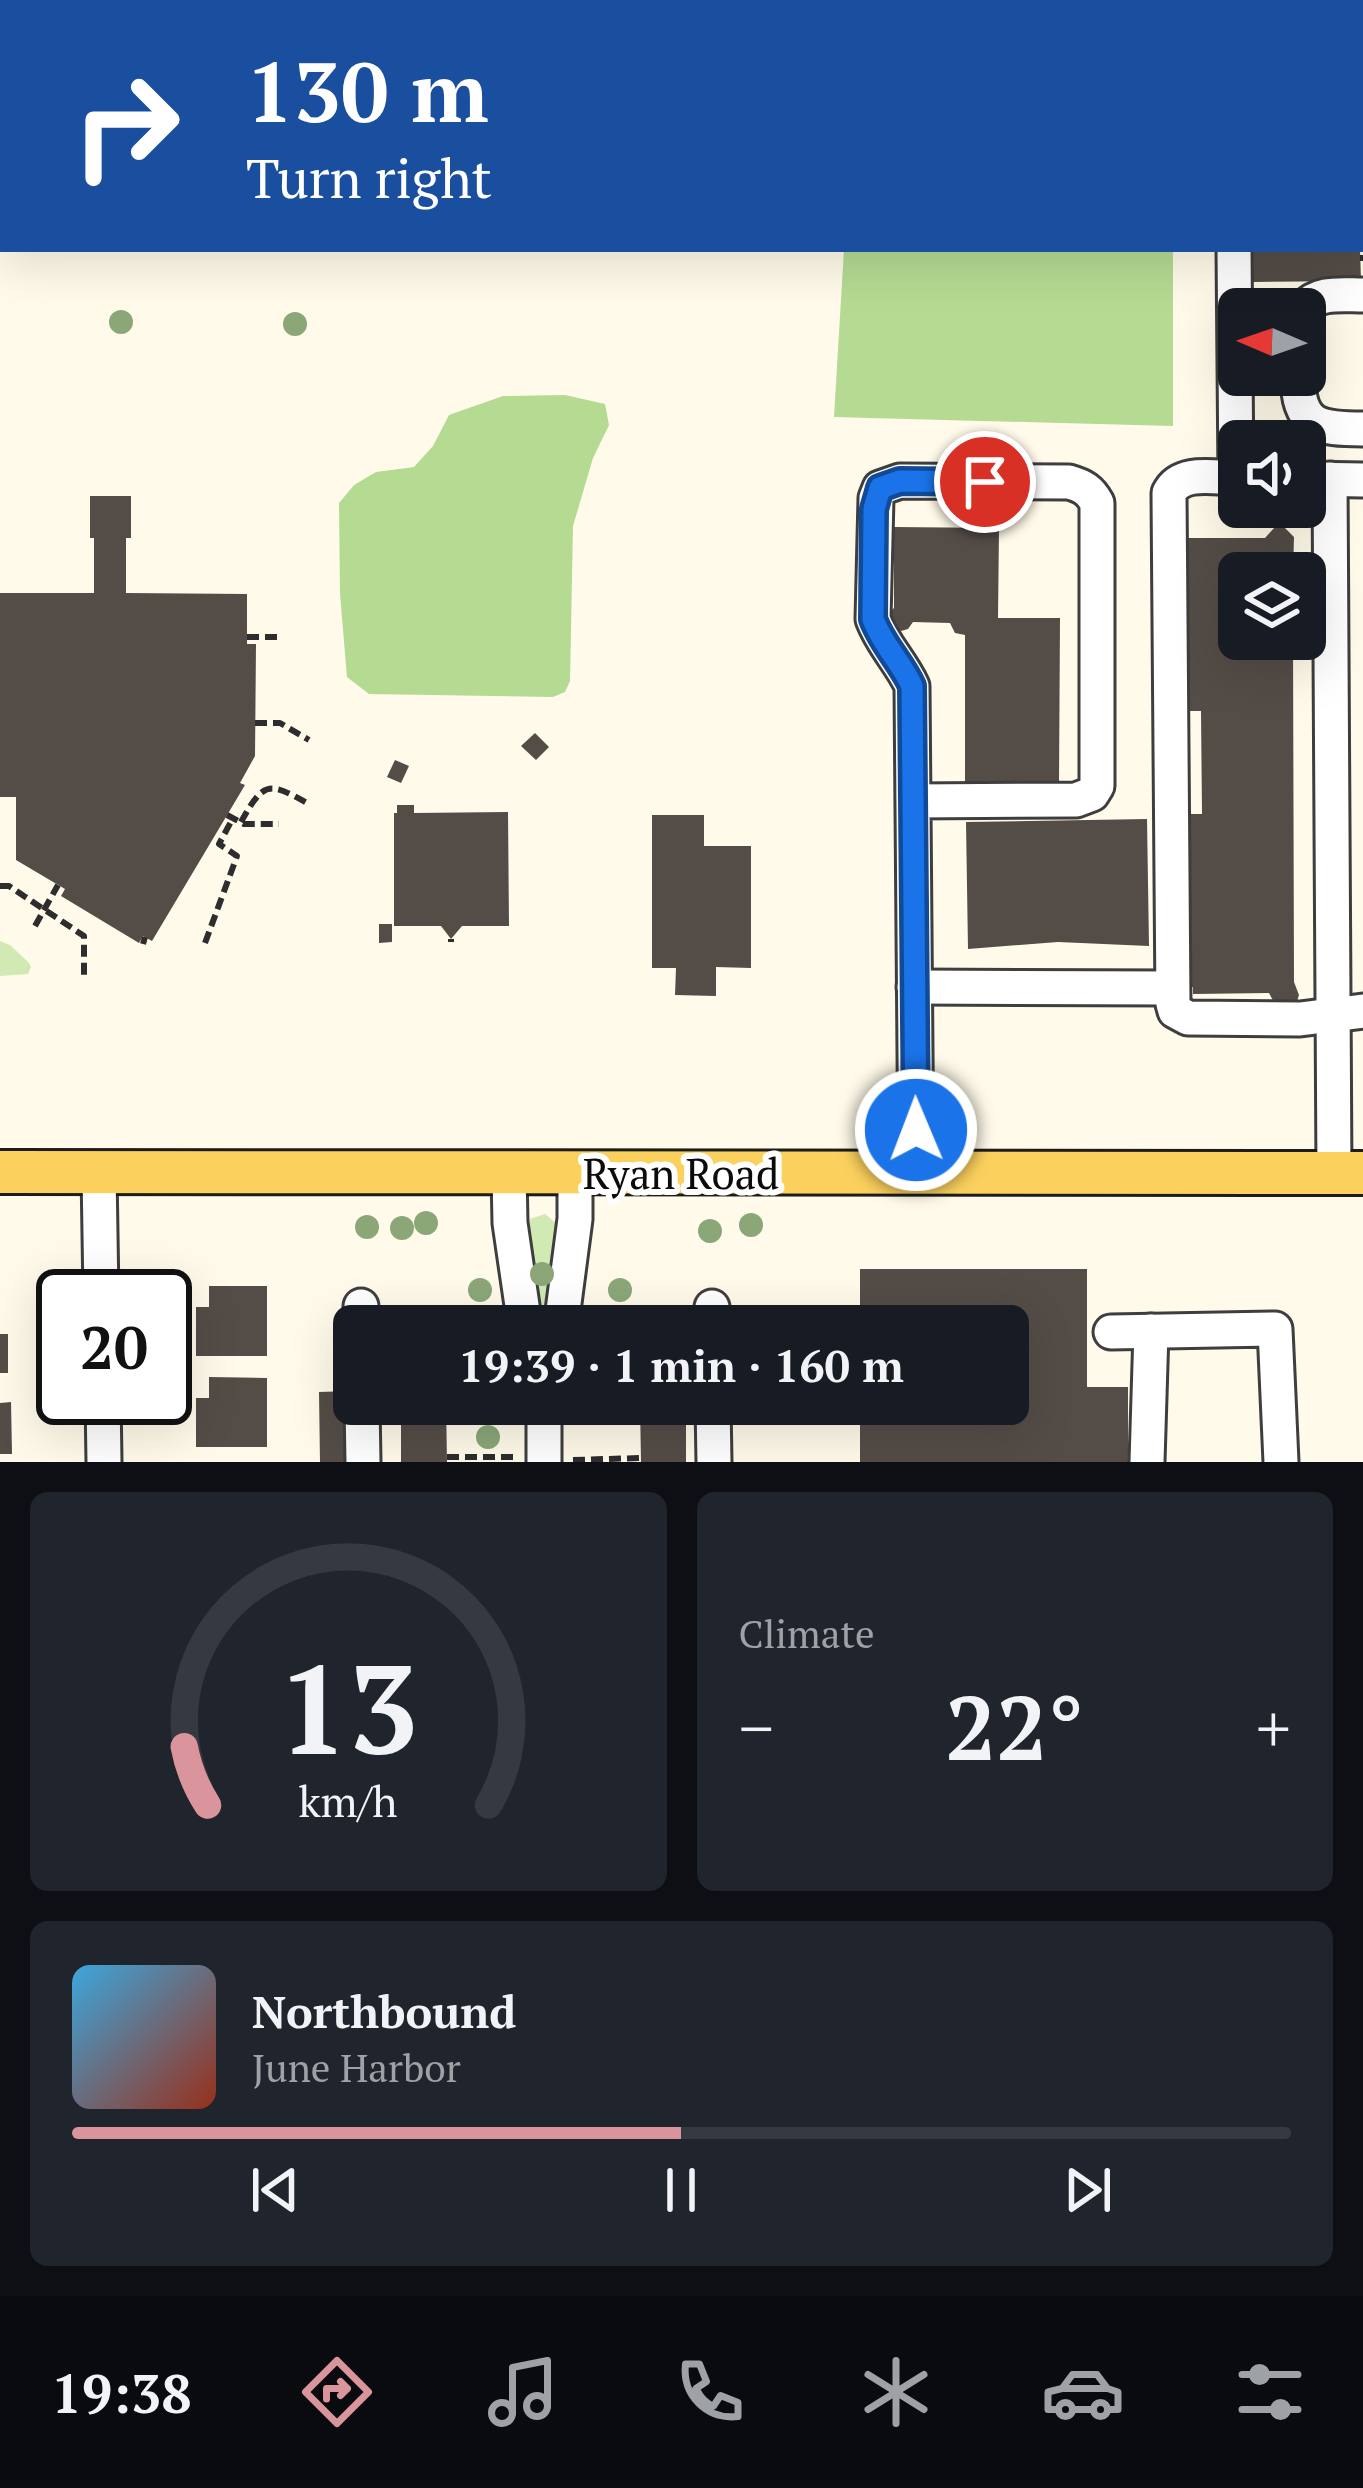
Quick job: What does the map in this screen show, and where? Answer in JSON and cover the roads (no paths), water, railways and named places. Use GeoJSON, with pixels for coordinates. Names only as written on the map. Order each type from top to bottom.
{"type":"FeatureCollection","features":[{"type":"Feature","properties":{"kind":"main road","name":"Ryan Road"},"geometry":{"type":"LineString","coordinates":[[0,1172],[1348,1173]]}},
{"type":"Feature","properties":{"kind":"street"},"geometry":{"type":"LineString","coordinates":[[1234,252],[1236,420]]}},
{"type":"Feature","properties":{"kind":"street"},"geometry":{"type":"LineString","coordinates":[[1326,296],[1363,295]]}},
{"type":"Feature","properties":{"kind":"street"},"geometry":{"type":"LineString","coordinates":[[1299,396],[1312,422],[1363,429]]}},
{"type":"Feature","properties":{"kind":"street"},"geometry":{"type":"LineString","coordinates":[[1218,478],[1183,478],[1169,493],[1174,1011],[1188,1018],[1300,1019],[1348,1013]]}},
{"type":"Feature","properties":{"kind":"street"},"geometry":{"type":"LineString","coordinates":[[1333,479],[1348,1173]]}},
{"type":"Feature","properties":{"kind":"street"},"geometry":{"type":"LineString","coordinates":[[914,801],[1076,800],[1092,794],[1097,786],[1096,503],[1081,485],[900,481],[880,488],[874,509],[873,619],[912,686],[916,1173]]}},
{"type":"Feature","properties":{"kind":"street"},"geometry":{"type":"LineString","coordinates":[[914,986],[1172,988]]}},
{"type":"Feature","properties":{"kind":"street"},"geometry":{"type":"LineString","coordinates":[[99,1172],[100,1269]]}},
{"type":"Feature","properties":{"kind":"street"},"geometry":{"type":"LineString","coordinates":[[509,1172],[510,1223],[522,1305]]}},
{"type":"Feature","properties":{"kind":"street"},"geometry":{"type":"LineString","coordinates":[[564,1305],[575,1219],[574,1173]]}},
{"type":"Feature","properties":{"kind":"street"},"geometry":{"type":"LineString","coordinates":[[1111,1332],[1274,1329],[1281,1462]]}},
{"type":"Feature","properties":{"kind":"street"},"geometry":{"type":"LineString","coordinates":[[1147,1462],[1151,1331]]}},
{"type":"Feature","properties":{"kind":"street"},"geometry":{"type":"LineString","coordinates":[[103,1425],[104,1462]]}},
{"type":"Feature","properties":{"kind":"street"},"geometry":{"type":"LineString","coordinates":[[362,1425],[363,1462]]}},
{"type":"Feature","properties":{"kind":"street"},"geometry":{"type":"LineString","coordinates":[[543,1460],[544,1425]]}},
{"type":"Feature","properties":{"kind":"street"},"geometry":{"type":"LineString","coordinates":[[713,1425],[714,1462]]}}]}
